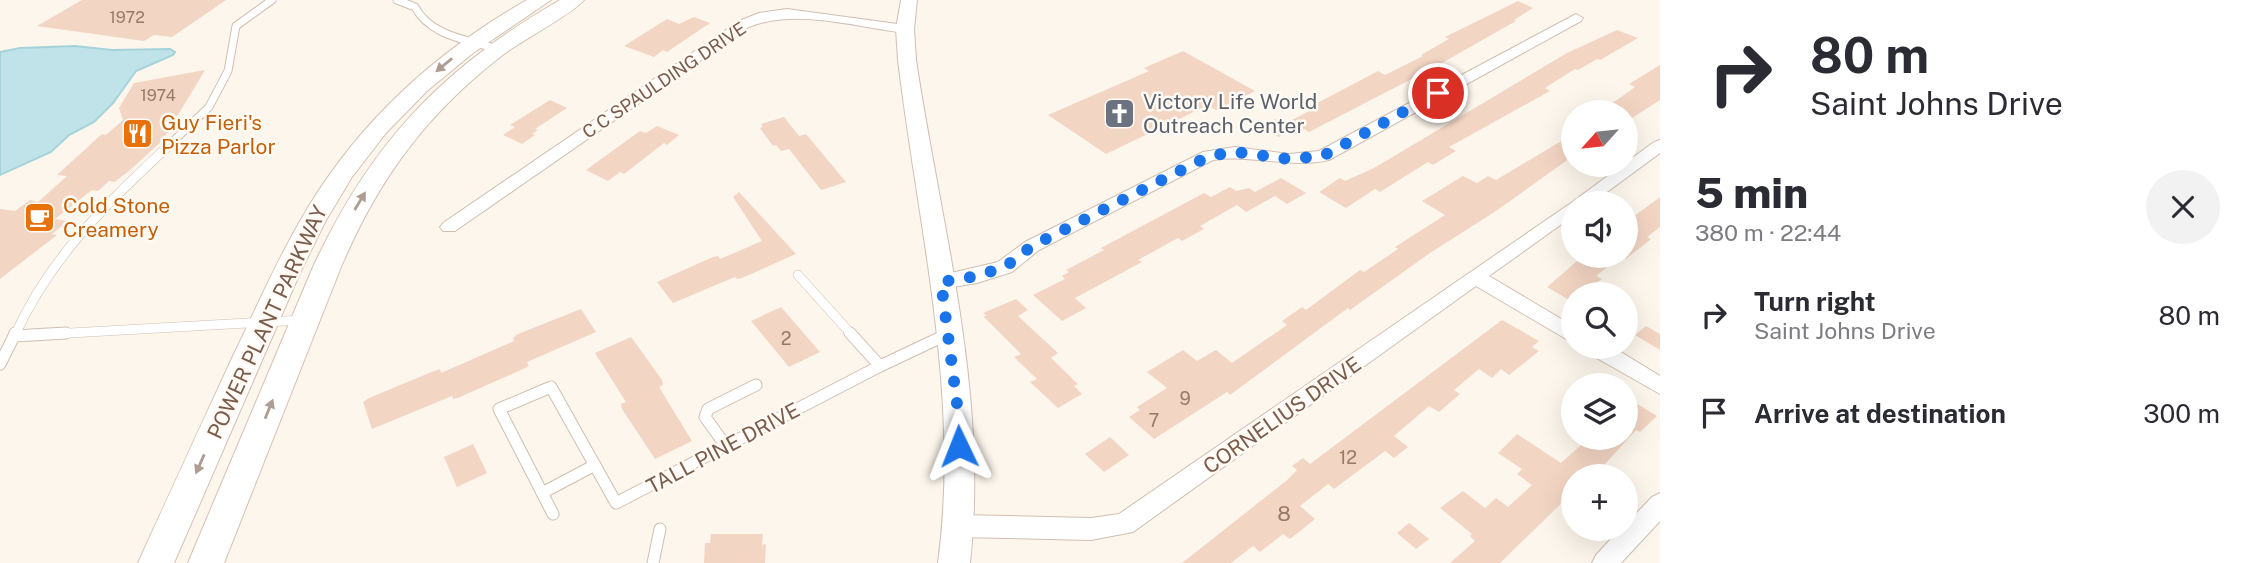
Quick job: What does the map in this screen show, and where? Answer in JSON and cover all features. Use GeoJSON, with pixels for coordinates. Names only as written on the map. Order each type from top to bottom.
{"type":"FeatureCollection","features":[{"type":"Feature","properties":{"kind":"main road","name":"POWER PLANT PARKWAY"},"geometry":{"type":"LineString","coordinates":[[206,563],[305,320],[351,216],[390,153],[486,46],[541,0]]}},
{"type":"Feature","properties":{"kind":"main road","name":"POWER PLANT PARKWAY"},"geometry":{"type":"LineString","coordinates":[[156,563],[314,218],[359,150],[401,103],[450,60],[486,46],[575,0]]}},
{"type":"Feature","properties":{"kind":"street"},"geometry":{"type":"LineString","coordinates":[[909,0],[905,29],[919,148],[941,282],[959,419],[960,526],[954,563]]}},
{"type":"Feature","properties":{"kind":"street","name":"C C SPAULDING DRIVE"},"geometry":{"type":"LineString","coordinates":[[449,227],[744,24],[764,16],[787,13],[905,29]]}},
{"type":"Feature","properties":{"kind":"street"},"geometry":{"type":"LineString","coordinates":[[941,282],[977,276],[1005,267],[1032,246],[1209,156],[1235,152],[1289,159],[1323,156],[1576,18]]}},
{"type":"Feature","properties":{"kind":"street"},"geometry":{"type":"LineString","coordinates":[[1597,191],[1660,145]]}},
{"type":"Feature","properties":{"kind":"street","name":"CORNELIUS DRIVE"},"geometry":{"type":"LineString","coordinates":[[960,526],[1091,529],[1124,524],[1478,278],[1561,217]]}},
{"type":"Feature","properties":{"kind":"street"},"geometry":{"type":"LineString","coordinates":[[1478,278],[1561,328]]}},
{"type":"Feature","properties":{"kind":"street"},"geometry":{"type":"LineString","coordinates":[[1615,359],[1660,386]]}},
{"type":"Feature","properties":{"kind":"street"},"geometry":{"type":"LineString","coordinates":[[1617,560],[1660,504]]}},
{"type":"Feature","properties":{"kind":"lane"},"geometry":{"type":"LineString","coordinates":[[0,363],[32,297],[88,223],[209,107],[228,71],[236,26],[250,13],[272,0]]}},
{"type":"Feature","properties":{"kind":"lane"},"geometry":{"type":"LineString","coordinates":[[397,0],[415,7],[422,20],[437,30],[486,46]]}},
{"type":"Feature","properties":{"kind":"lane"},"geometry":{"type":"LineString","coordinates":[[799,275],[880,366]]}},
{"type":"Feature","properties":{"kind":"lane"},"geometry":{"type":"LineString","coordinates":[[14,336],[305,320]]}},
{"type":"Feature","properties":{"kind":"lane","name":"TALL PINE DRIVE"},"geometry":{"type":"LineString","coordinates":[[542,493],[499,410],[551,387],[616,503],[948,333]]}},
{"type":"Feature","properties":{"kind":"lane"},"geometry":{"type":"LineString","coordinates":[[726,446],[705,417],[708,409],[756,385]]}},
{"type":"Feature","properties":{"kind":"lane"},"geometry":{"type":"LineString","coordinates":[[553,514],[542,493],[595,465]]}},
{"type":"Feature","properties":{"kind":"lane"},"geometry":{"type":"LineString","coordinates":[[653,563],[660,529]]}},
{"type":"Feature","properties":{"kind":"water"},"geometry":{"type":"Polygon","coordinates":[[[75,46],[112,50],[170,49],[175,52],[136,71],[113,103],[94,122],[69,135],[51,152],[0,175],[0,52],[20,48],[75,46]]]}},
{"type":"Feature","properties":{"kind":"building"},"geometry":{"type":"Polygon","coordinates":[[[82,0],[226,0],[172,37],[154,35],[144,41],[37,26],[82,0]]]}},
{"type":"Feature","properties":{"kind":"building"},"geometry":{"type":"Polygon","coordinates":[[[1518,1],[1533,8],[1514,20],[1516,21],[1433,68],[1309,132],[1290,121],[1313,109],[1310,107],[1378,71],[1385,75],[1423,56],[1421,55],[1449,39],[1445,37],[1518,1]]]}},
{"type":"Feature","properties":{"kind":"building"},"geometry":{"type":"Polygon","coordinates":[[[694,17],[710,23],[667,52],[663,50],[654,57],[624,46],[667,19],[679,24],[694,17]]]}},
{"type":"Feature","properties":{"kind":"building"},"geometry":{"type":"Polygon","coordinates":[[[1617,30],[1638,38],[1600,60],[1575,69],[1545,88],[1550,91],[1449,147],[1456,151],[1433,165],[1428,162],[1380,192],[1375,189],[1346,208],[1319,192],[1340,178],[1345,181],[1374,168],[1567,53],[1617,30]]]}},
{"type":"Feature","properties":{"kind":"building","name":"Victory Life World Outreach Center"},"geometry":{"type":"Polygon","coordinates":[[[1183,51],[1255,91],[1216,110],[1208,105],[1106,154],[1048,115],[1149,71],[1144,68],[1183,51]]]}},
{"type":"Feature","properties":{"kind":"building"},"geometry":{"type":"Polygon","coordinates":[[[1660,65],[1660,100],[1638,114],[1638,100],[1617,100],[1635,87],[1629,84],[1660,65]]]}},
{"type":"Feature","properties":{"kind":"building"},"geometry":{"type":"Polygon","coordinates":[[[205,70],[178,115],[161,130],[170,131],[160,140],[163,140],[114,182],[109,181],[98,191],[92,190],[55,219],[68,221],[52,234],[57,235],[0,279],[0,209],[15,211],[30,200],[38,202],[67,176],[57,175],[102,134],[106,135],[123,120],[119,108],[134,83],[205,70]]]}},
{"type":"Feature","properties":{"kind":"building"},"geometry":{"type":"Polygon","coordinates":[[[550,100],[567,108],[535,129],[538,130],[532,134],[535,135],[522,144],[503,135],[515,127],[510,125],[550,100]]]}},
{"type":"Feature","properties":{"kind":"building"},"geometry":{"type":"Polygon","coordinates":[[[784,117],[799,136],[806,134],[846,182],[821,190],[789,149],[781,151],[776,145],[773,146],[760,128],[763,127],[761,124],[784,117]]]}},
{"type":"Feature","properties":{"kind":"building"},"geometry":{"type":"Polygon","coordinates":[[[1275,119],[1293,129],[1279,137],[1260,127],[1275,119]]]}},
{"type":"Feature","properties":{"kind":"building"},"geometry":{"type":"Polygon","coordinates":[[[657,126],[679,135],[667,145],[664,143],[624,174],[620,172],[608,181],[586,170],[640,131],[646,133],[657,126]]]}},
{"type":"Feature","properties":{"kind":"building"},"geometry":{"type":"Polygon","coordinates":[[[1561,141],[1561,165],[1350,310],[1348,308],[1230,395],[1227,392],[1154,439],[1129,417],[1140,410],[1137,407],[1167,388],[1147,372],[1183,350],[1197,361],[1216,350],[1232,363],[1287,325],[1282,321],[1302,307],[1306,310],[1360,270],[1364,272],[1398,249],[1395,247],[1445,215],[1422,201],[1463,176],[1477,183],[1488,176],[1496,180],[1561,141]]]}},
{"type":"Feature","properties":{"kind":"building"},"geometry":{"type":"Polygon","coordinates":[[[1281,178],[1306,193],[1287,204],[1275,196],[1246,212],[1237,205],[1200,226],[1204,229],[1182,241],[1178,238],[1138,260],[1142,262],[1075,298],[1086,308],[1062,321],[1033,295],[1065,279],[1062,276],[1069,272],[1066,270],[1104,250],[1101,248],[1204,193],[1211,197],[1230,187],[1236,191],[1249,188],[1255,192],[1281,178]]]}},
{"type":"Feature","properties":{"kind":"building"},"geometry":{"type":"Polygon","coordinates":[[[739,192],[796,254],[742,278],[735,277],[673,303],[657,282],[713,257],[718,256],[720,259],[762,241],[733,197],[739,192]]]}},
{"type":"Feature","properties":{"kind":"building"},"geometry":{"type":"Polygon","coordinates":[[[1660,197],[1660,227],[1647,237],[1651,239],[1638,249],[1638,213],[1660,197]]]}},
{"type":"Feature","properties":{"kind":"building"},"geometry":{"type":"Polygon","coordinates":[[[1569,268],[1606,268],[1596,276],[1602,279],[1598,282],[1561,282],[1561,295],[1547,287],[1569,268]]]}},
{"type":"Feature","properties":{"kind":"building"},"geometry":{"type":"Polygon","coordinates":[[[1016,299],[1028,310],[1018,316],[1058,353],[1051,358],[1078,384],[1074,386],[1082,394],[1058,408],[1030,382],[1037,379],[1014,357],[1021,354],[984,317],[986,315],[983,313],[1016,299]]]}},
{"type":"Feature","properties":{"kind":"building"},"geometry":{"type":"Polygon","coordinates":[[[781,307],[820,352],[789,367],[751,321],[781,307]]]}},
{"type":"Feature","properties":{"kind":"building"},"geometry":{"type":"Polygon","coordinates":[[[581,309],[596,332],[527,362],[529,366],[460,397],[453,399],[452,396],[372,429],[363,402],[369,398],[434,371],[440,369],[441,373],[514,341],[513,338],[518,334],[581,309]]]}},
{"type":"Feature","properties":{"kind":"building"},"geometry":{"type":"Polygon","coordinates":[[[1502,320],[1539,341],[1532,347],[1539,351],[1509,375],[1501,369],[1492,378],[1479,369],[1454,390],[1460,394],[1439,412],[1429,406],[1394,436],[1408,447],[1394,458],[1385,451],[1334,489],[1328,484],[1300,506],[1315,519],[1290,539],[1283,534],[1260,552],[1253,546],[1231,563],[1182,563],[1286,481],[1297,470],[1292,466],[1303,458],[1310,464],[1502,320]]]}},
{"type":"Feature","properties":{"kind":"building"},"geometry":{"type":"Polygon","coordinates":[[[1646,326],[1660,334],[1660,350],[1638,337],[1638,333],[1646,326]]]}},
{"type":"Feature","properties":{"kind":"building"},"geometry":{"type":"Polygon","coordinates":[[[631,337],[662,380],[663,385],[659,387],[692,441],[655,459],[622,409],[621,404],[626,402],[595,353],[631,337]]]}},
{"type":"Feature","properties":{"kind":"building"},"geometry":{"type":"Polygon","coordinates":[[[1638,404],[1657,416],[1638,431],[1638,404]]]}},
{"type":"Feature","properties":{"kind":"building"},"geometry":{"type":"Polygon","coordinates":[[[1517,434],[1561,463],[1576,450],[1618,450],[1605,464],[1561,464],[1561,504],[1500,563],[1450,563],[1475,541],[1470,536],[1472,534],[1440,508],[1463,491],[1485,508],[1496,498],[1508,507],[1532,485],[1517,474],[1522,469],[1498,453],[1517,434]]]}},
{"type":"Feature","properties":{"kind":"building"},"geometry":{"type":"Polygon","coordinates":[[[1110,437],[1129,455],[1104,472],[1085,454],[1110,437]]]}},
{"type":"Feature","properties":{"kind":"building"},"geometry":{"type":"Polygon","coordinates":[[[473,444],[487,473],[457,487],[444,457],[473,444]]]}},
{"type":"Feature","properties":{"kind":"building"},"geometry":{"type":"Polygon","coordinates":[[[1409,523],[1429,539],[1416,549],[1397,533],[1409,523]]]}},
{"type":"Feature","properties":{"kind":"building"},"geometry":{"type":"Polygon","coordinates":[[[711,534],[763,534],[762,545],[766,544],[765,563],[704,563],[705,543],[710,543],[711,534]]]}},
{"type":"Feature","properties":{"kind":"place","name":"Victory Life World Outreach Center"},"geometry":{"type":"Point","coordinates":[1120,113]}},
{"type":"Feature","properties":{"kind":"place","name":"Guy Fieri's Pizza Parlor"},"geometry":{"type":"Point","coordinates":[138,134]}},
{"type":"Feature","properties":{"kind":"place","name":"Cold Stone Creamery"},"geometry":{"type":"Point","coordinates":[40,217]}},
{"type":"Feature","properties":{"kind":"route"},"geometry":{"type":"LineString","coordinates":[[959,446],[959,419],[941,282],[977,276],[1005,267],[1032,246],[1209,156],[1235,152],[1289,159],[1323,156],[1438,93]]}}]}
